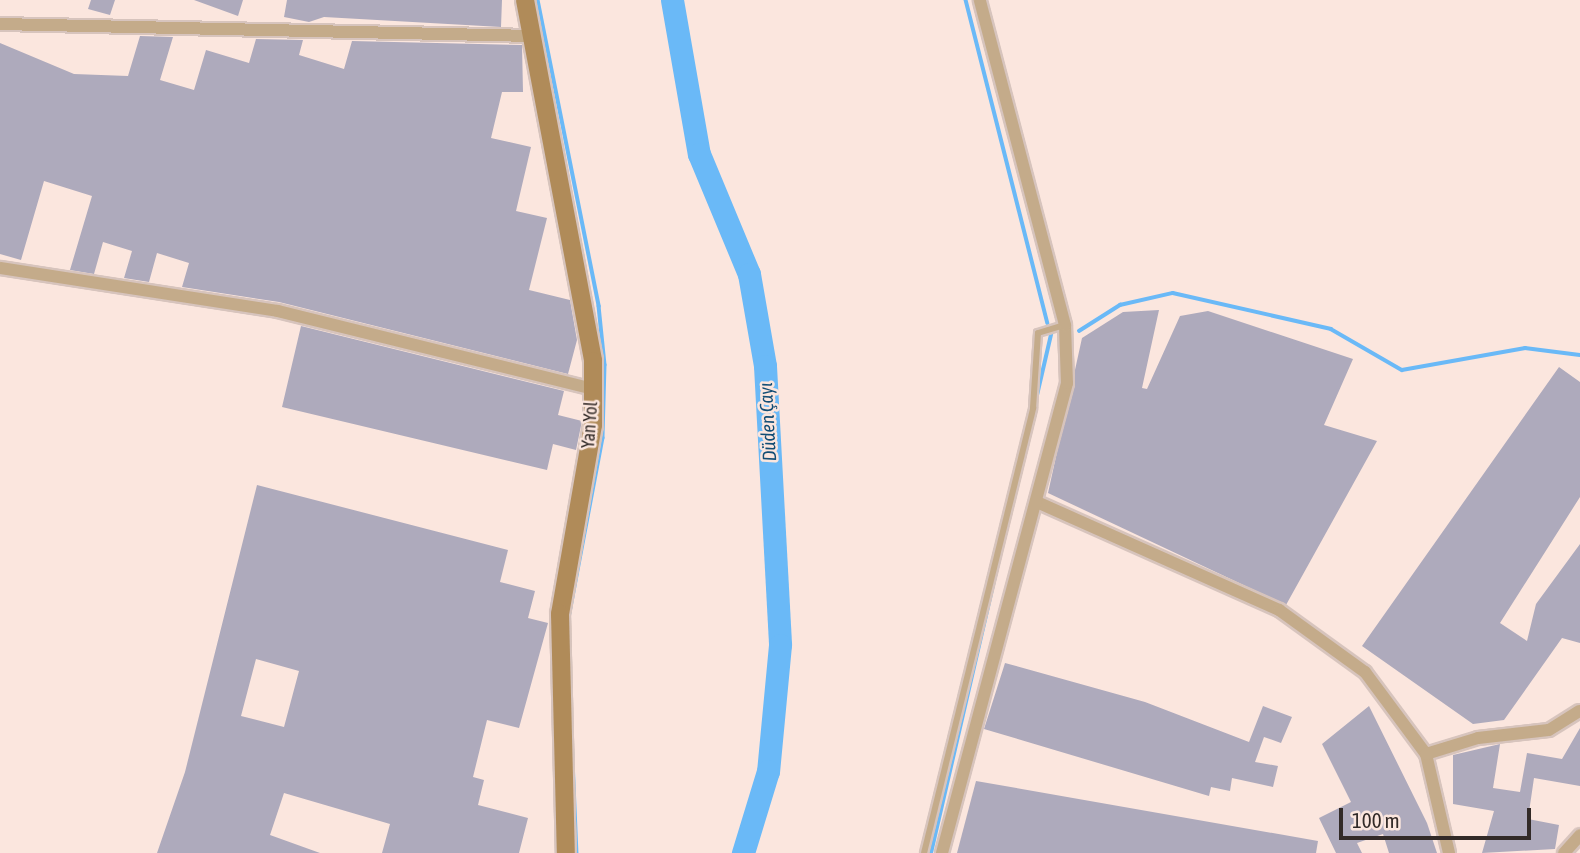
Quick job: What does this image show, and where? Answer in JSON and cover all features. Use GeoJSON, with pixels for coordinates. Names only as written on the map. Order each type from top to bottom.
{"type":"FeatureCollection","features":[{"type":"Feature","properties":{"kind":"street","name":"Yan Yol"},"geometry":{"type":"LineString","coordinates":[[525,0],[586,305],[593,389],[593,425],[560,614],[566,853]]}},
{"type":"Feature","properties":{"kind":"street"},"geometry":{"type":"LineString","coordinates":[[942,853],[1039,503],[1067,383],[1065,325],[980,0]]}},
{"type":"Feature","properties":{"kind":"street"},"geometry":{"type":"LineString","coordinates":[[0,24],[533,36]]}},
{"type":"Feature","properties":{"kind":"street"},"geometry":{"type":"LineString","coordinates":[[0,268],[278,311],[593,389]]}},
{"type":"Feature","properties":{"kind":"street"},"geometry":{"type":"LineString","coordinates":[[1039,503],[1300,623],[1383,690],[1426,754],[1449,853]]}},
{"type":"Feature","properties":{"kind":"street"},"geometry":{"type":"LineString","coordinates":[[1426,754],[1478,738],[1549,730],[1580,711]]}},
{"type":"Feature","properties":{"kind":"street"},"geometry":{"type":"LineString","coordinates":[[1564,853],[1580,835]]}},
{"type":"Feature","properties":{"kind":"lane"},"geometry":{"type":"LineString","coordinates":[[924,853],[1033,408],[1038,333],[1065,325]]}},
{"type":"Feature","properties":{"kind":"building"},"geometry":{"type":"Polygon","coordinates":[[[91,0],[115,0],[110,15],[88,9],[91,0]]]}},
{"type":"Feature","properties":{"kind":"building"},"geometry":{"type":"Polygon","coordinates":[[[194,0],[243,0],[238,16],[194,0]]]}},
{"type":"Feature","properties":{"kind":"building"},"geometry":{"type":"Polygon","coordinates":[[[287,0],[502,0],[501,27],[324,17],[309,22],[284,17],[287,0]]]}},
{"type":"Feature","properties":{"kind":"building"},"geometry":{"type":"Polygon","coordinates":[[[140,36],[173,37],[160,80],[194,90],[206,50],[249,63],[256,39],[303,40],[299,55],[344,69],[352,41],[522,45],[523,92],[502,92],[491,138],[531,147],[516,211],[547,218],[529,290],[570,300],[577,340],[568,374],[279,302],[182,287],[189,263],[157,253],[149,282],[124,278],[132,251],[103,242],[94,274],[70,270],[92,196],[44,181],[21,260],[0,254],[0,43],[74,74],[128,76],[140,36]]]}},
{"type":"Feature","properties":{"kind":"building"},"geometry":{"type":"Polygon","coordinates":[[[1159,310],[1142,388],[1147,389],[1180,316],[1208,311],[1353,359],[1324,425],[1377,441],[1286,605],[1048,493],[1082,338],[1123,312],[1159,310]]]}},
{"type":"Feature","properties":{"kind":"building"},"geometry":{"type":"Polygon","coordinates":[[[301,326],[564,391],[558,415],[582,421],[576,450],[553,444],[547,470],[282,407],[301,326]]]}},
{"type":"Feature","properties":{"kind":"building"},"geometry":{"type":"Polygon","coordinates":[[[1559,367],[1580,382],[1580,497],[1500,623],[1527,641],[1536,604],[1580,544],[1580,643],[1562,638],[1504,720],[1473,724],[1362,646],[1559,367]]]}},
{"type":"Feature","properties":{"kind":"building"},"geometry":{"type":"Polygon","coordinates":[[[257,485],[508,550],[500,582],[535,591],[528,618],[548,623],[519,728],[487,720],[473,777],[484,780],[478,805],[528,818],[519,853],[382,853],[390,824],[284,793],[270,835],[320,853],[157,853],[185,772],[257,485]],[[256,659],[241,716],[284,727],[299,671],[256,659]]]}},
{"type":"Feature","properties":{"kind":"building"},"geometry":{"type":"Polygon","coordinates":[[[1005,663],[1145,702],[1249,742],[1263,706],[1292,717],[1281,743],[1264,737],[1255,762],[1278,766],[1273,787],[1232,778],[1230,791],[1211,787],[1209,796],[984,729],[1005,663]]]}},
{"type":"Feature","properties":{"kind":"building"},"geometry":{"type":"Polygon","coordinates":[[[1369,706],[1427,823],[1437,853],[1389,853],[1383,834],[1357,843],[1362,853],[1336,853],[1319,818],[1351,802],[1322,744],[1369,706]]]}},
{"type":"Feature","properties":{"kind":"building"},"geometry":{"type":"Polygon","coordinates":[[[1580,728],[1580,786],[1534,778],[1528,819],[1559,825],[1555,849],[1482,853],[1494,811],[1453,804],[1453,755],[1500,744],[1493,788],[1520,792],[1527,753],[1562,759],[1580,728]]]}},
{"type":"Feature","properties":{"kind":"building"},"geometry":{"type":"Polygon","coordinates":[[[976,781],[1318,841],[1316,853],[957,853],[976,781]]]}},
{"type":"Feature","properties":{"kind":"waterway"},"geometry":{"type":"LineString","coordinates":[[538,0],[599,306],[605,365],[603,438],[568,624]]}},
{"type":"Feature","properties":{"kind":"waterway","name":"Düden Çayı"},"geometry":{"type":"LineString","coordinates":[[672,0],[699,154],[749,274],[765,366],[780,645],[768,771],[743,853]]}},
{"type":"Feature","properties":{"kind":"waterway"},"geometry":{"type":"LineString","coordinates":[[966,0],[1048,323]]}},
{"type":"Feature","properties":{"kind":"waterway"},"geometry":{"type":"LineString","coordinates":[[1079,331],[1120,305],[1173,293],[1331,329],[1402,370],[1525,348],[1580,355]]}},
{"type":"Feature","properties":{"kind":"waterway"},"geometry":{"type":"LineString","coordinates":[[931,853],[1051,335]]}},
{"type":"Feature","properties":{"kind":"waterway"},"geometry":{"type":"LineString","coordinates":[[572,736],[577,853]]}}]}
